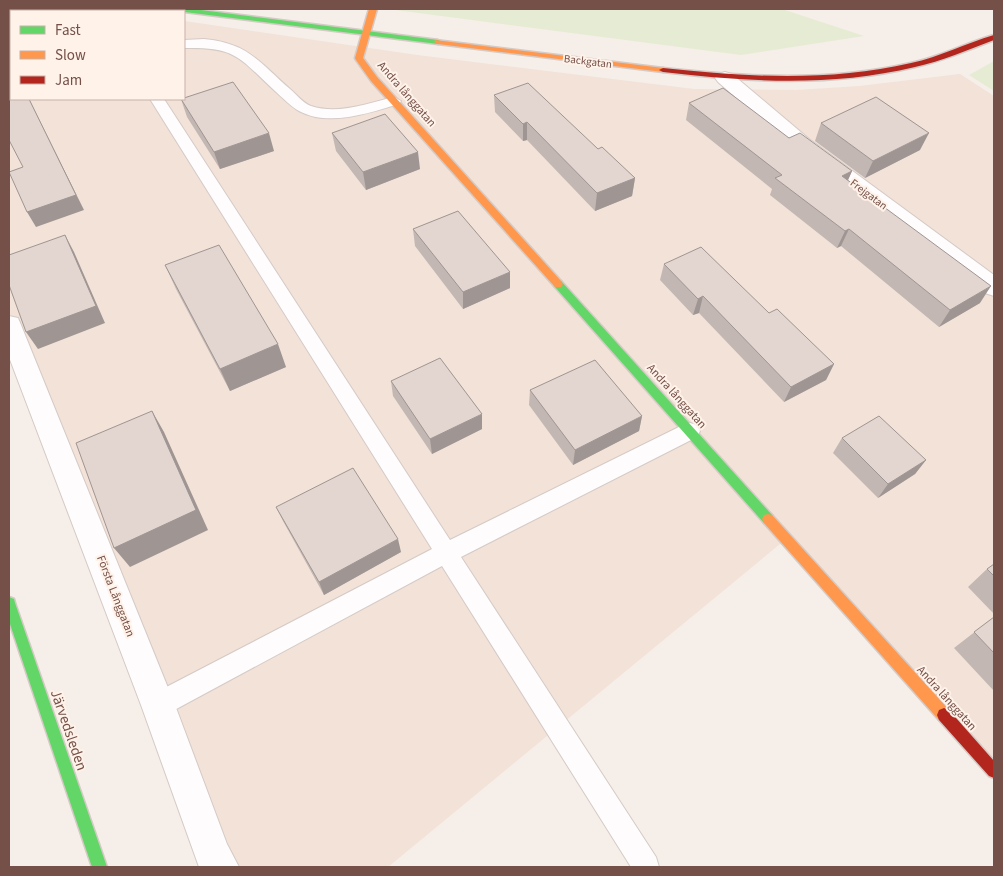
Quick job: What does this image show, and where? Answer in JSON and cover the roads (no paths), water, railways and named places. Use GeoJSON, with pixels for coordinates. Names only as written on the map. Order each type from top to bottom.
{"type":"FeatureCollection","features":[{"type":"Feature","properties":{"kind":"street","name":"Backgatan"},"geometry":{"type":"LineString","coordinates":[[177,9],[725,78],[789,80],[841,77],[890,71],[927,64],[955,55],[994,37]]}},
{"type":"Feature","properties":{"kind":"street"},"geometry":{"type":"LineString","coordinates":[[367,32],[373,9]]}},
{"type":"Feature","properties":{"kind":"street","name":"Andra långgatan"},"geometry":{"type":"LineString","coordinates":[[367,32],[359,58],[394,101],[994,771]]}},
{"type":"Feature","properties":{"kind":"street","name":"Frejgatan"},"geometry":{"type":"LineString","coordinates":[[725,78],[802,144],[994,287]]}},
{"type":"Feature","properties":{"kind":"street","name":"Första Långgatan"},"geometry":{"type":"LineString","coordinates":[[9,325],[158,705],[213,856],[221,867]]}},
{"type":"Feature","properties":{"kind":"street","name":"Järvedsleden"},"geometry":{"type":"LineString","coordinates":[[9,603],[100,867]]}},
{"type":"Feature","properties":{"kind":"lane"},"geometry":{"type":"LineString","coordinates":[[185,44],[215,43],[239,51],[254,61],[282,90],[305,109],[329,114],[363,110],[394,101]]}},
{"type":"Feature","properties":{"kind":"lane"},"geometry":{"type":"LineString","coordinates":[[158,100],[646,867]]}},
{"type":"Feature","properties":{"kind":"lane"},"geometry":{"type":"LineString","coordinates":[[158,705],[446,553],[690,431]]}}]}
